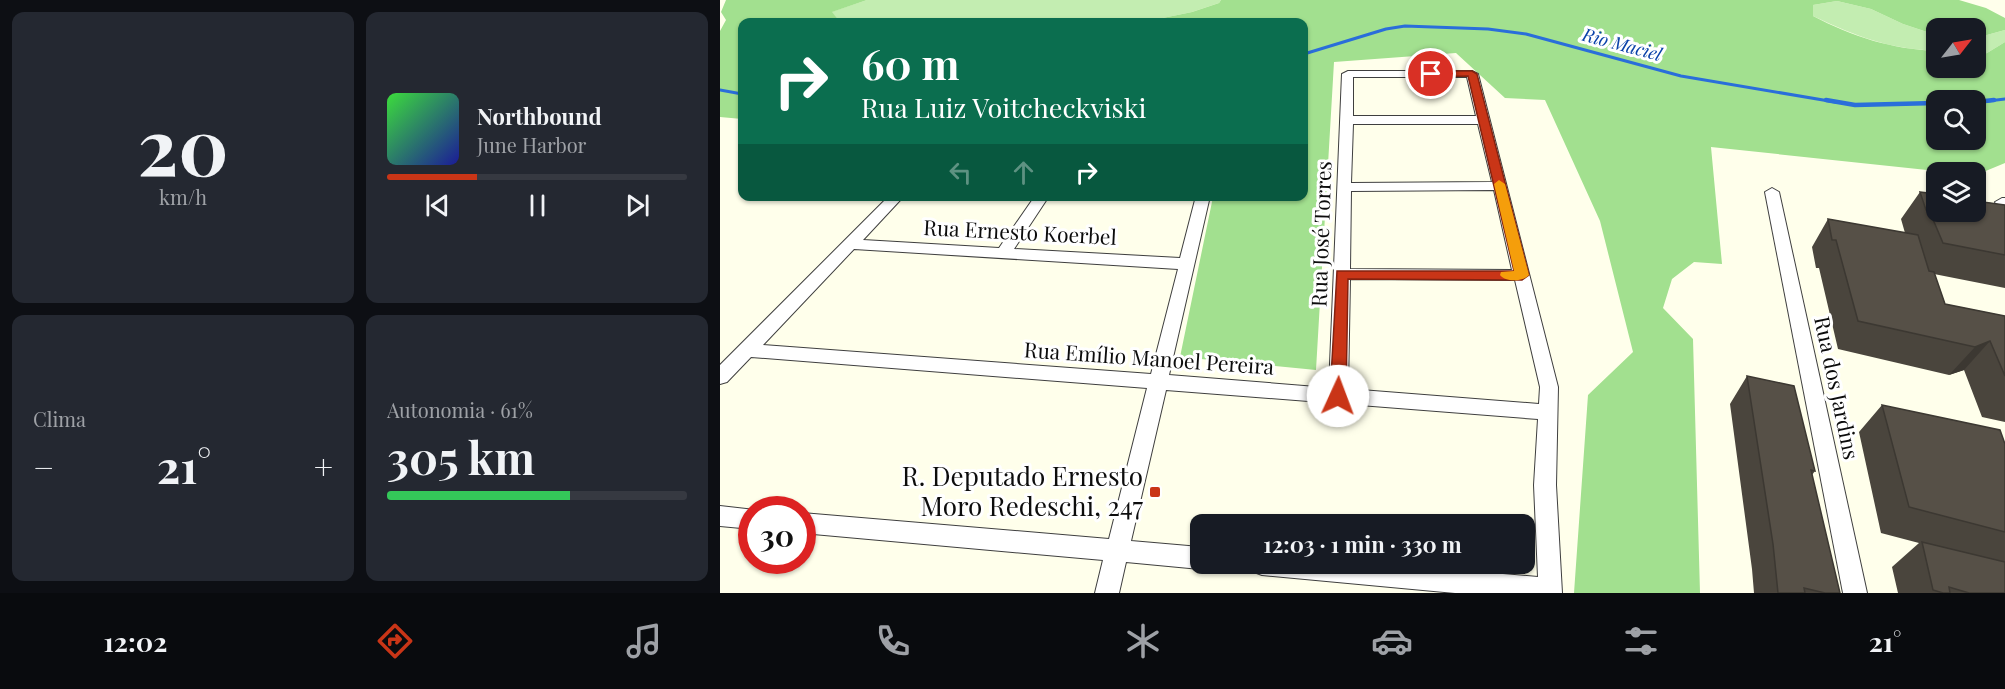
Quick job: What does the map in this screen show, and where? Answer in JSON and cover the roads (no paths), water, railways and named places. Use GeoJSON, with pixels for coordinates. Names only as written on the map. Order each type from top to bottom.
{"type":"FeatureCollection","features":[{"type":"Feature","properties":{"kind":"street","name":"Rua José Torres"},"geometry":{"type":"LineString","coordinates":[[1338,396],[1348,74],[1472,74],[1484,120]]}},
{"type":"Feature","properties":{"kind":"street"},"geometry":{"type":"LineString","coordinates":[[1347,120],[1484,120],[1549,387],[1545,485],[1549,591],[1368,574]]}},
{"type":"Feature","properties":{"kind":"street"},"geometry":{"type":"LineString","coordinates":[[1345,187],[1500,186]]}},
{"type":"Feature","properties":{"kind":"street","name":"Rua dos Jardins"},"geometry":{"type":"LineString","coordinates":[[1772,192],[1855,593]]}},
{"type":"Feature","properties":{"kind":"street"},"geometry":{"type":"LineString","coordinates":[[720,377],[892,201]]}},
{"type":"Feature","properties":{"kind":"street"},"geometry":{"type":"LineString","coordinates":[[1002,253],[1038,201]]}},
{"type":"Feature","properties":{"kind":"street"},"geometry":{"type":"LineString","coordinates":[[1107,593],[1202,201]]}},
{"type":"Feature","properties":{"kind":"street","name":"Rua Ernesto Koerbel"},"geometry":{"type":"LineString","coordinates":[[850,244],[1186,264]]}},
{"type":"Feature","properties":{"kind":"street"},"geometry":{"type":"LineString","coordinates":[[1342,274],[1522,275]]}},
{"type":"Feature","properties":{"kind":"street","name":"Rua Emílio Manoel Pereira"},"geometry":{"type":"LineString","coordinates":[[747,350],[1547,412]]}},
{"type":"Feature","properties":{"kind":"street"},"geometry":{"type":"LineString","coordinates":[[720,516],[738,518]]}},
{"type":"Feature","properties":{"kind":"street"},"geometry":{"type":"LineString","coordinates":[[816,524],[1190,557]]}},
{"type":"Feature","properties":{"kind":"waterway","name":"Rio Maciel"},"geometry":{"type":"LineString","coordinates":[[1308,53],[1386,29],[1405,26],[1488,29],[1526,34],[1681,76],[1835,102]]}},
{"type":"Feature","properties":{"kind":"waterway","name":"Rio Maciel"},"geometry":{"type":"LineString","coordinates":[[720,90],[738,93]]}},
{"type":"Feature","properties":{"kind":"waterway","name":"Rio Maciel"},"geometry":{"type":"LineString","coordinates":[[1986,101],[2005,99]]}},
{"type":"Feature","properties":{"kind":"waterway","name":"Rio Maciel"},"geometry":{"type":"LineString","coordinates":[[1826,100],[1855,105],[1926,103]]}},
{"type":"Feature","properties":{"kind":"waterway","name":"Rio Maciel"},"geometry":{"type":"LineString","coordinates":[[1986,101],[1994,100]]}},
{"type":"Feature","properties":{"kind":"place","name":"R. Deputado Ernesto Moro Redeschi, 247"},"geometry":{"type":"Point","coordinates":[1155,492]}}]}
